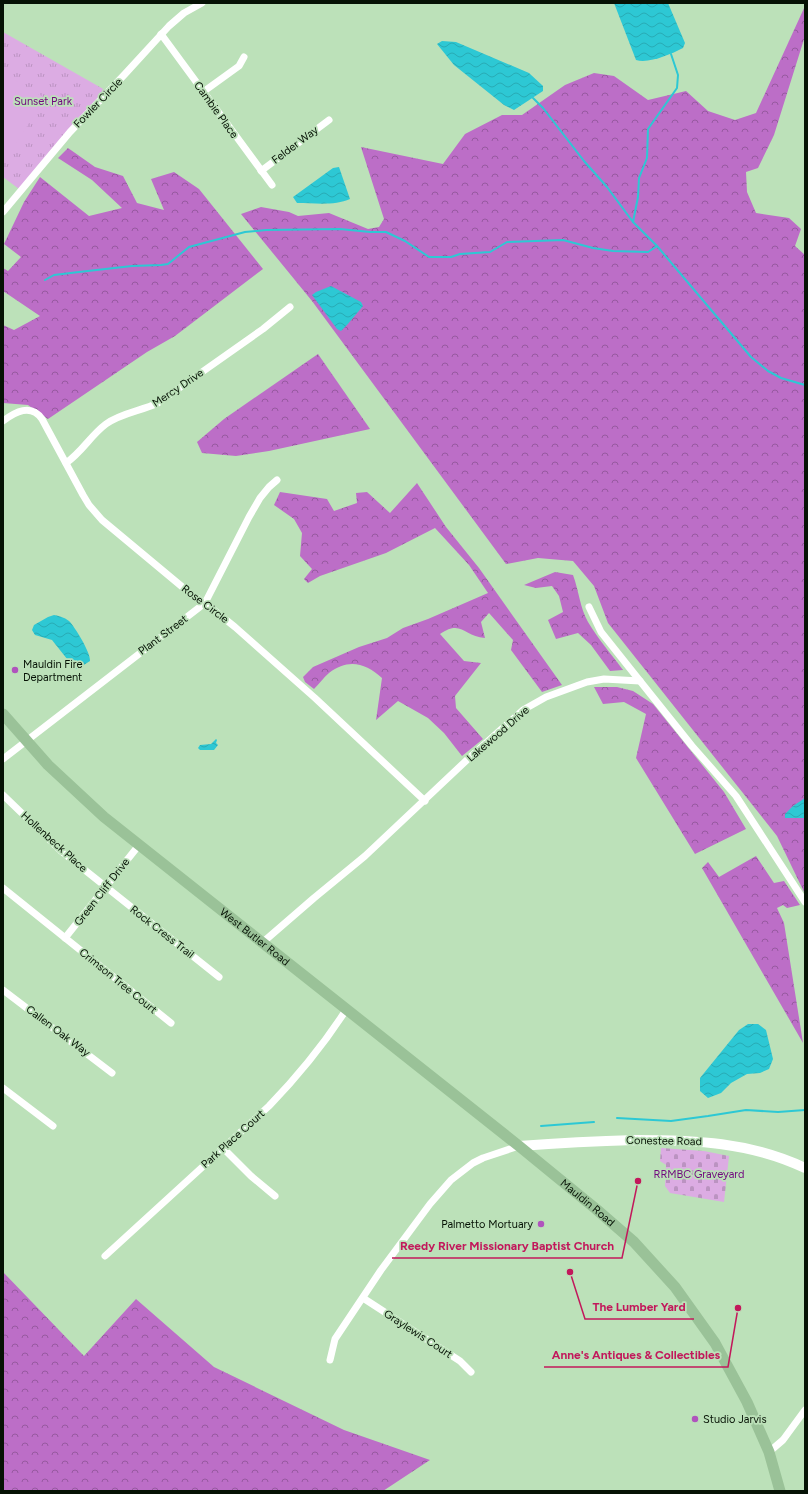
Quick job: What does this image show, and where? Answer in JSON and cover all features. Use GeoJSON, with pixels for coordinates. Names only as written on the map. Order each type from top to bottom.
{"type":"FeatureCollection","features":[{"type":"Feature","properties":{"kind":"main road","name":"West Butler Road"},"geometry":{"type":"LineString","coordinates":[[3,714],[48,764],[75,791],[139,845],[519,1146]]}},
{"type":"Feature","properties":{"kind":"main road","name":"Conestee Road"},"geometry":{"type":"LineString","coordinates":[[519,1146],[608,1141],[705,1141],[731,1145],[764,1153],[788,1160],[805,1168]]}},
{"type":"Feature","properties":{"kind":"main road","name":"Mauldin Road"},"geometry":{"type":"LineString","coordinates":[[519,1146],[619,1228],[675,1287],[711,1336],[730,1368],[769,1452],[780,1491]]}},
{"type":"Feature","properties":{"kind":"street","name":"Fowler Circle"},"geometry":{"type":"LineString","coordinates":[[3,212],[70,132],[161,34],[177,18],[192,7],[202,3]]}},
{"type":"Feature","properties":{"kind":"street","name":"Cambie Place"},"geometry":{"type":"LineString","coordinates":[[161,34],[272,185]]}},
{"type":"Feature","properties":{"kind":"street"},"geometry":{"type":"LineString","coordinates":[[203,92],[239,66],[244,57]]}},
{"type":"Feature","properties":{"kind":"street","name":"Felder Way"},"geometry":{"type":"LineString","coordinates":[[261,170],[329,120]]}},
{"type":"Feature","properties":{"kind":"street","name":"Mercy Drive"},"geometry":{"type":"LineString","coordinates":[[66,463],[76,456],[106,424],[118,417],[146,409],[158,403],[268,326],[290,308]]}},
{"type":"Feature","properties":{"kind":"street","name":"Rose Circle"},"geometry":{"type":"LineString","coordinates":[[3,421],[23,410],[30,411],[38,415],[66,463],[82,495],[102,520],[177,582],[235,627],[314,698],[424,801]]}},
{"type":"Feature","properties":{"kind":"street","name":"Plant Street"},"geometry":{"type":"LineString","coordinates":[[3,759],[28,741],[159,637],[205,603],[260,498],[277,480]]}},
{"type":"Feature","properties":{"kind":"street"},"geometry":{"type":"LineString","coordinates":[[589,607],[601,632],[692,746],[736,796],[805,902]]}},
{"type":"Feature","properties":{"kind":"street","name":"Lakewood Drive"},"geometry":{"type":"LineString","coordinates":[[262,943],[365,856],[523,710],[559,691],[587,682],[604,679],[640,681]]}},
{"type":"Feature","properties":{"kind":"street","name":"Hollenbeck Place"},"geometry":{"type":"LineString","coordinates":[[3,795],[61,851],[106,887]]}},
{"type":"Feature","properties":{"kind":"street","name":"Green Cliff Drive"},"geometry":{"type":"LineString","coordinates":[[65,938],[139,845]]}},
{"type":"Feature","properties":{"kind":"street","name":"Rock Cress Trail"},"geometry":{"type":"LineString","coordinates":[[106,887],[219,977]]}},
{"type":"Feature","properties":{"kind":"street","name":"Crimson Tree Court"},"geometry":{"type":"LineString","coordinates":[[3,888],[171,1023]]}},
{"type":"Feature","properties":{"kind":"street","name":"Callen Oak Way"},"geometry":{"type":"LineString","coordinates":[[3,990],[112,1073]]}},
{"type":"Feature","properties":{"kind":"street","name":"Park Place Court"},"geometry":{"type":"LineString","coordinates":[[106,1256],[269,1106],[289,1085],[327,1037],[346,1010]]}},
{"type":"Feature","properties":{"kind":"street"},"geometry":{"type":"LineString","coordinates":[[3,1088],[53,1126]]}},
{"type":"Feature","properties":{"kind":"street"},"geometry":{"type":"LineString","coordinates":[[330,1360],[335,1339],[362,1298],[416,1221],[451,1180],[464,1168],[483,1158],[519,1146]]}},
{"type":"Feature","properties":{"kind":"street"},"geometry":{"type":"LineString","coordinates":[[223,1148],[251,1176],[275,1196]]}},
{"type":"Feature","properties":{"kind":"street","name":"Graylewis Court"},"geometry":{"type":"LineString","coordinates":[[362,1298],[460,1361],[471,1372]]}},
{"type":"Feature","properties":{"kind":"street"},"geometry":{"type":"LineString","coordinates":[[769,1452],[782,1440],[805,1410]]}},
{"type":"Feature","properties":{"kind":"green space"},"geometry":{"type":"Polygon","coordinates":[[[805,6],[805,36],[774,135],[758,168],[746,172],[747,192],[756,213],[789,218],[801,229],[795,246],[805,255],[805,894],[777,836],[608,623],[594,586],[573,561],[538,558],[506,564],[312,301],[241,214],[261,207],[289,212],[298,216],[329,213],[368,229],[379,227],[384,219],[361,147],[443,164],[465,134],[502,115],[522,115],[565,85],[594,73],[614,76],[648,100],[686,91],[708,111],[735,120],[756,113],[805,6]]]}},
{"type":"Feature","properties":{"kind":"green space","name":"Sunset Park"},"geometry":{"type":"Polygon","coordinates":[[[3,32],[105,90],[19,189],[3,177],[3,32]]]}},
{"type":"Feature","properties":{"kind":"green space"},"geometry":{"type":"Polygon","coordinates":[[[3,73],[45,98],[10,153],[3,149],[3,73]]]}},
{"type":"Feature","properties":{"kind":"green space"},"geometry":{"type":"Polygon","coordinates":[[[68,148],[95,167],[123,176],[137,203],[164,210],[151,179],[174,172],[199,189],[263,269],[175,336],[147,352],[48,419],[28,405],[3,403],[3,325],[14,330],[40,316],[3,291],[3,268],[8,271],[21,257],[4,244],[24,202],[40,177],[89,216],[122,208],[92,180],[58,158],[68,148]]]}},
{"type":"Feature","properties":{"kind":"green space"},"geometry":{"type":"Polygon","coordinates":[[[318,354],[370,429],[269,451],[236,456],[202,453],[197,442],[224,419],[318,354]]]}},
{"type":"Feature","properties":{"kind":"green space"},"geometry":{"type":"Polygon","coordinates":[[[417,483],[446,527],[479,568],[562,685],[542,692],[511,650],[513,640],[489,613],[481,622],[485,638],[472,635],[458,628],[447,630],[440,634],[464,661],[481,663],[455,696],[456,708],[483,739],[462,756],[444,733],[428,718],[398,701],[376,720],[382,678],[370,669],[357,664],[343,665],[325,676],[314,689],[305,682],[303,677],[313,667],[359,647],[387,638],[403,628],[488,593],[469,565],[435,528],[386,553],[320,576],[308,583],[304,579],[312,569],[300,556],[302,533],[294,519],[274,505],[280,492],[327,499],[334,511],[357,503],[356,493],[367,492],[390,513],[417,483]]]}},
{"type":"Feature","properties":{"kind":"green space"},"geometry":{"type":"Polygon","coordinates":[[[555,572],[573,575],[583,611],[588,622],[623,670],[610,671],[591,645],[578,633],[556,639],[548,620],[563,612],[559,596],[552,586],[536,588],[524,585],[555,572]]]}},
{"type":"Feature","properties":{"kind":"green space"},"geometry":{"type":"Polygon","coordinates":[[[594,687],[617,687],[633,691],[653,704],[724,792],[746,829],[695,854],[636,758],[646,714],[624,702],[603,704],[594,687]]]}},
{"type":"Feature","properties":{"kind":"green space"},"geometry":{"type":"Polygon","coordinates":[[[756,856],[774,883],[784,881],[800,905],[787,908],[783,905],[777,908],[784,923],[803,1043],[702,868],[708,862],[719,877],[756,856]]]}},
{"type":"Feature","properties":{"kind":"green space","name":"RRMBC Graveyard"},"geometry":{"type":"Polygon","coordinates":[[[661,1148],[704,1151],[729,1156],[724,1202],[670,1193],[665,1186],[666,1165],[660,1161],[661,1148]]]}},
{"type":"Feature","properties":{"kind":"green space"},"geometry":{"type":"Polygon","coordinates":[[[3,1272],[84,1356],[136,1299],[214,1367],[344,1430],[430,1460],[383,1491],[3,1491],[3,1272]]]}},
{"type":"Feature","properties":{"kind":"water"},"geometry":{"type":"Polygon","coordinates":[[[614,3],[668,3],[685,43],[683,48],[653,60],[636,60],[614,3]]]}},
{"type":"Feature","properties":{"kind":"water"},"geometry":{"type":"Polygon","coordinates":[[[442,41],[456,42],[529,73],[543,86],[543,91],[514,110],[504,105],[454,65],[437,44],[442,41]]]}},
{"type":"Feature","properties":{"kind":"water"},"geometry":{"type":"Polygon","coordinates":[[[339,167],[350,199],[338,203],[297,203],[293,197],[333,168],[339,167]]]}},
{"type":"Feature","properties":{"kind":"water"},"geometry":{"type":"Polygon","coordinates":[[[331,286],[361,302],[363,306],[341,331],[337,329],[312,295],[331,286]]]}},
{"type":"Feature","properties":{"kind":"water"},"geometry":{"type":"Polygon","coordinates":[[[54,615],[69,621],[72,624],[88,652],[90,661],[79,668],[75,669],[52,640],[35,635],[32,630],[34,625],[54,615]]]}},
{"type":"Feature","properties":{"kind":"water"},"geometry":{"type":"Polygon","coordinates":[[[216,739],[216,743],[218,745],[214,750],[200,750],[198,748],[200,745],[211,744],[216,739]]]}},
{"type":"Feature","properties":{"kind":"water"},"geometry":{"type":"Polygon","coordinates":[[[805,798],[805,818],[785,818],[785,814],[793,806],[805,798]]]}},
{"type":"Feature","properties":{"kind":"water"},"geometry":{"type":"Polygon","coordinates":[[[748,1024],[758,1024],[766,1030],[773,1059],[769,1069],[760,1073],[747,1074],[731,1083],[721,1093],[708,1098],[700,1091],[700,1078],[739,1030],[748,1024]]]}},
{"type":"Feature","properties":{"kind":"waterway"},"geometry":{"type":"LineString","coordinates":[[633,222],[638,197],[639,178],[647,158],[648,129],[677,88],[678,75],[671,54]]}},
{"type":"Feature","properties":{"kind":"waterway"},"geometry":{"type":"LineString","coordinates":[[533,98],[543,108],[584,161],[607,187],[633,222],[657,246],[751,357],[768,371],[781,378],[805,385]]}},
{"type":"Feature","properties":{"kind":"waterway"},"geometry":{"type":"LineString","coordinates":[[45,280],[54,275],[132,266],[168,264],[189,247],[245,232],[266,230],[340,229],[386,232],[405,241],[429,257],[451,257],[460,254],[490,252],[507,242],[563,240],[593,248],[613,251],[648,252],[657,246]]}},
{"type":"Feature","properties":{"kind":"waterway"},"geometry":{"type":"LineString","coordinates":[[617,1118],[671,1121],[746,1110],[778,1112],[805,1110]]}},
{"type":"Feature","properties":{"kind":"waterway"},"geometry":{"type":"LineString","coordinates":[[541,1126],[594,1122]]}},
{"type":"Feature","properties":{"kind":"place","name":"Mauldin Fire Department"},"geometry":{"type":"Point","coordinates":[15,670]}},
{"type":"Feature","properties":{"kind":"place","name":"Reedy River Missionary Baptist Church"},"geometry":{"type":"Point","coordinates":[638,1181]}},
{"type":"Feature","properties":{"kind":"place","name":"Palmetto Mortuary"},"geometry":{"type":"Point","coordinates":[541,1224]}},
{"type":"Feature","properties":{"kind":"place","name":"The Lumber Yard"},"geometry":{"type":"Point","coordinates":[570,1272]}},
{"type":"Feature","properties":{"kind":"place","name":"Anne's Antiques & Collectibles"},"geometry":{"type":"Point","coordinates":[738,1308]}},
{"type":"Feature","properties":{"kind":"place","name":"Studio Jarvis"},"geometry":{"type":"Point","coordinates":[695,1419]}}]}
